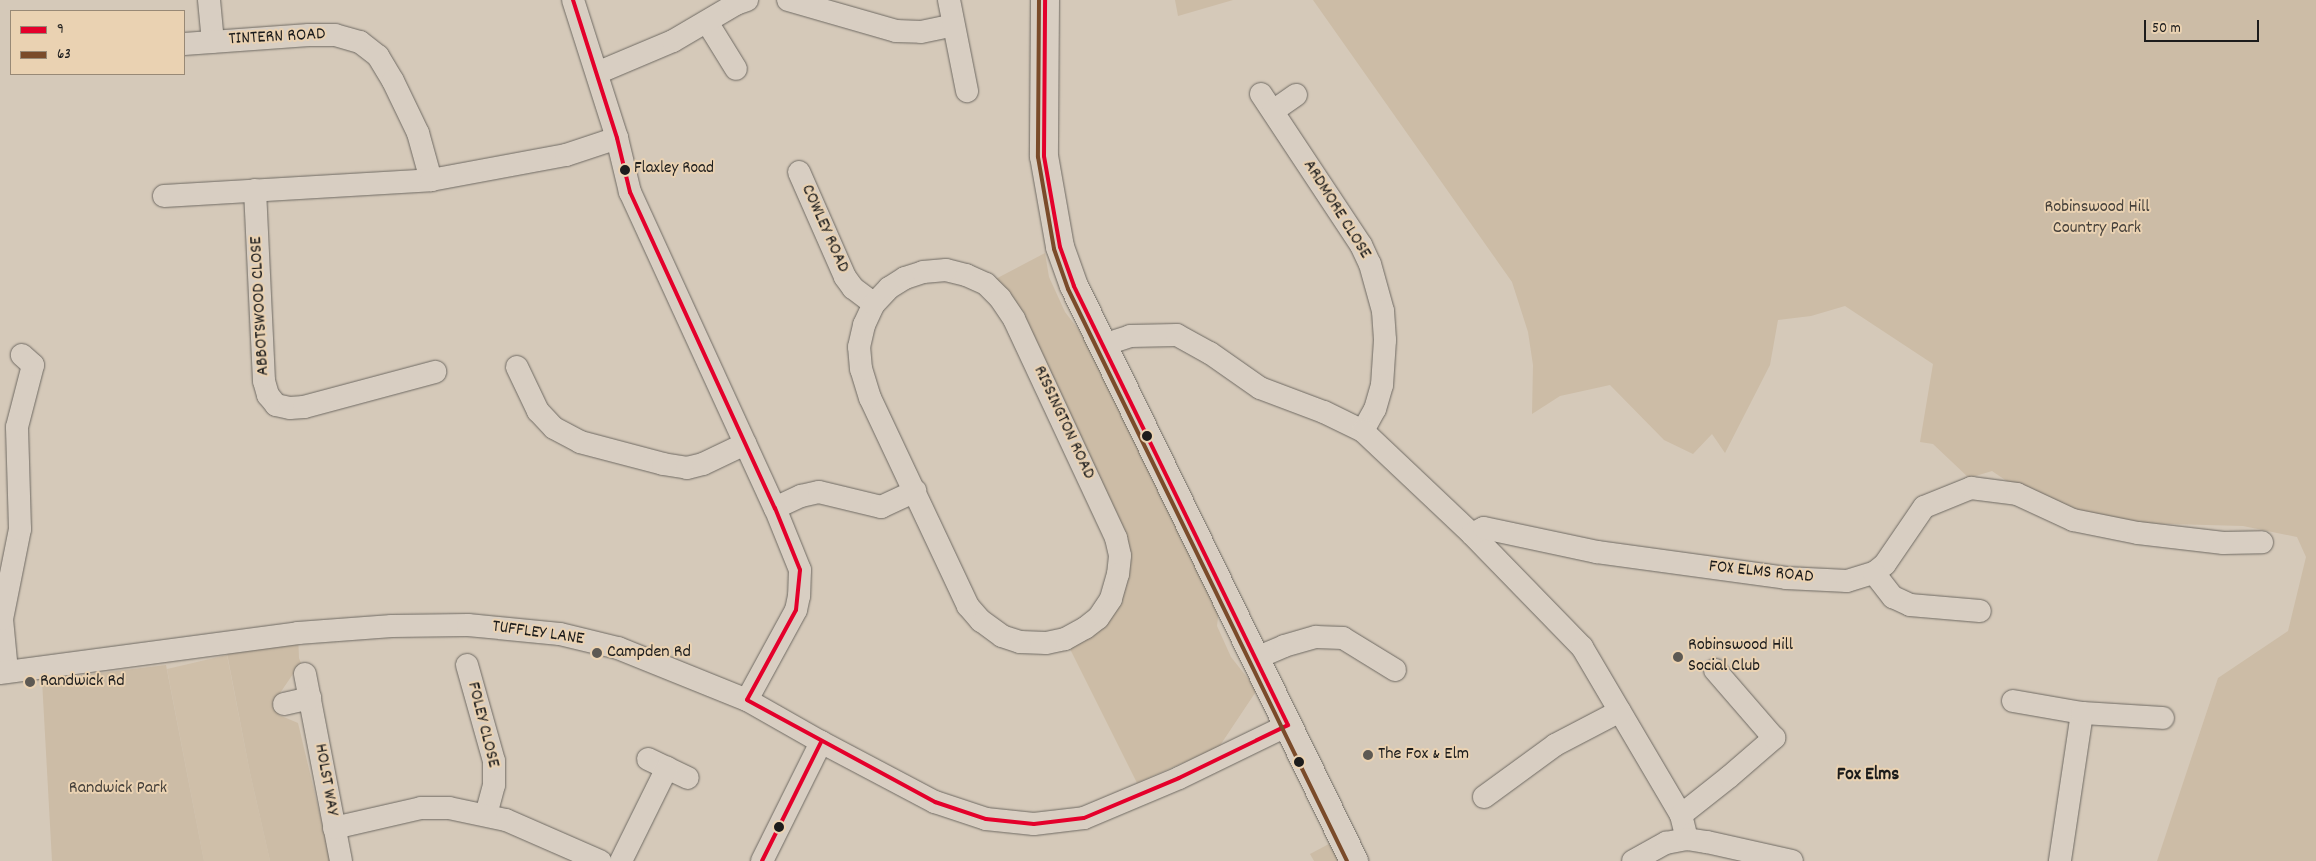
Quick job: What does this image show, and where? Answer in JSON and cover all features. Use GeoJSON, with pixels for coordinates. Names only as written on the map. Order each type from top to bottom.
{"type":"FeatureCollection","features":[{"type":"Feature","properties":{"kind":"main road"},"geometry":{"type":"LineString","coordinates":[[1045,0],[1044,156],[1060,247],[1074,286],[1354,861]]}},
{"type":"Feature","properties":{"kind":"street"},"geometry":{"type":"LineString","coordinates":[[209,0],[214,42]]}},
{"type":"Feature","properties":{"kind":"street"},"geometry":{"type":"LineString","coordinates":[[572,0],[617,138],[630,192],[775,508],[800,570],[799,596],[796,610],[747,700]]}},
{"type":"Feature","properties":{"kind":"street"},"geometry":{"type":"LineString","coordinates":[[597,73],[664,45],[736,4],[747,0]]}},
{"type":"Feature","properties":{"kind":"street"},"geometry":{"type":"LineString","coordinates":[[788,0],[896,31],[921,32],[953,25]]}},
{"type":"Feature","properties":{"kind":"street"},"geometry":{"type":"LineString","coordinates":[[949,0],[967,91]]}},
{"type":"Feature","properties":{"kind":"street"},"geometry":{"type":"LineString","coordinates":[[707,22],[736,70]]}},
{"type":"Feature","properties":{"kind":"street","name":"TINTERN ROAD"},"geometry":{"type":"LineString","coordinates":[[185,44],[318,35],[335,35],[360,42],[378,56],[393,81],[418,133],[431,180]]}},
{"type":"Feature","properties":{"kind":"street","name":"ARDMORE CLOSE"},"geometry":{"type":"LineString","coordinates":[[1296,95],[1267,102],[1361,245],[1370,264],[1383,311],[1386,340],[1382,385],[1374,409],[1363,431]]}},
{"type":"Feature","properties":{"kind":"street"},"geometry":{"type":"LineString","coordinates":[[164,196],[431,180],[566,155],[617,138]]}},
{"type":"Feature","properties":{"kind":"street","name":"COWLEY ROAD"},"geometry":{"type":"LineString","coordinates":[[799,172],[845,276],[853,288],[874,304]]}},
{"type":"Feature","properties":{"kind":"street","name":"ABBOTSWOOD CLOSE"},"geometry":{"type":"LineString","coordinates":[[255,190],[264,381],[268,395],[276,405],[290,408],[304,407],[436,372]]}},
{"type":"Feature","properties":{"kind":"street","name":"RISSINGTON ROAD"},"geometry":{"type":"LineString","coordinates":[[946,270],[966,275],[986,284],[1000,298],[1014,318],[1116,538],[1120,556],[1118,574],[1111,599],[1098,618],[1065,639],[1046,643],[1020,642],[1002,636],[981,621],[968,606],[915,491],[870,398],[861,369],[859,346],[864,325],[874,304],[889,288],[905,278],[923,272],[946,270]]}},
{"type":"Feature","properties":{"kind":"street"},"geometry":{"type":"LineString","coordinates":[[1103,346],[1130,336],[1177,335],[1210,353],[1260,388],[1324,412],[1363,431],[1472,534],[1582,647],[1680,815],[1687,839]]}},
{"type":"Feature","properties":{"kind":"street"},"geometry":{"type":"LineString","coordinates":[[4,672],[2,619],[20,529],[17,427],[34,361]]}},
{"type":"Feature","properties":{"kind":"street"},"geometry":{"type":"LineString","coordinates":[[517,367],[538,411],[554,428],[580,442],[663,464],[687,468],[703,464],[745,444]]}},
{"type":"Feature","properties":{"kind":"street","name":"FOX ELMS ROAD"},"geometry":{"type":"LineString","coordinates":[[1472,534],[1484,528],[1598,552],[1786,578],[1847,581],[1874,573],[1885,564],[1924,507],[1971,488],[2017,494],[2073,520],[2138,533],[2223,543],[2262,542]]}},
{"type":"Feature","properties":{"kind":"street"},"geometry":{"type":"LineString","coordinates":[[775,508],[811,492],[819,492],[881,507],[915,491]]}},
{"type":"Feature","properties":{"kind":"street"},"geometry":{"type":"LineString","coordinates":[[1874,573],[1893,597],[1910,605],[1980,611]]}},
{"type":"Feature","properties":{"kind":"street","name":"TUFFLEY LANE"},"geometry":{"type":"LineString","coordinates":[[4,672],[298,633],[392,626],[468,624],[560,634],[618,648],[747,700],[821,742],[935,802],[986,819],[1034,824],[1084,818],[1179,778],[1288,725]]}},
{"type":"Feature","properties":{"kind":"street"},"geometry":{"type":"LineString","coordinates":[[1254,659],[1284,646],[1316,637],[1344,638],[1391,662]]}},
{"type":"Feature","properties":{"kind":"street","name":"FOLEY CLOSE"},"geometry":{"type":"LineString","coordinates":[[467,665],[494,762],[494,785],[486,815]]}},
{"type":"Feature","properties":{"kind":"street"},"geometry":{"type":"LineString","coordinates":[[1680,815],[1729,777],[1774,738],[1715,670]]}},
{"type":"Feature","properties":{"kind":"street","name":"HOLST WAY"},"geometry":{"type":"LineString","coordinates":[[306,674],[341,861]]}},
{"type":"Feature","properties":{"kind":"street"},"geometry":{"type":"LineString","coordinates":[[284,704],[310,698]]}},
{"type":"Feature","properties":{"kind":"street"},"geometry":{"type":"LineString","coordinates":[[2013,701],[2082,713],[2162,718]]}},
{"type":"Feature","properties":{"kind":"street"},"geometry":{"type":"LineString","coordinates":[[1484,797],[1555,745],[1620,712]]}},
{"type":"Feature","properties":{"kind":"street"},"geometry":{"type":"LineString","coordinates":[[2060,861],[2082,713]]}},
{"type":"Feature","properties":{"kind":"street"},"geometry":{"type":"LineString","coordinates":[[762,861],[821,742]]}},
{"type":"Feature","properties":{"kind":"street"},"geometry":{"type":"LineString","coordinates":[[621,861],[658,764],[688,778]]}},
{"type":"Feature","properties":{"kind":"street"},"geometry":{"type":"LineString","coordinates":[[334,828],[422,808],[449,808],[506,820],[570,854],[600,861]]}},
{"type":"Feature","properties":{"kind":"street"},"geometry":{"type":"LineString","coordinates":[[1633,861],[1666,843],[1687,839],[1763,857],[1792,861]]}},
{"type":"Feature","properties":{"kind":"shaded area"},"geometry":{"type":"Polygon","coordinates":[[[227,655],[250,773],[270,861],[204,861],[167,669],[227,655]]]}},
{"type":"Feature","properties":{"kind":"green space"},"geometry":{"type":"Polygon","coordinates":[[[1175,0],[1233,0],[1178,16],[1175,0]]]}},
{"type":"Feature","properties":{"kind":"green space","name":"Robinswood Hill Country Park"},"geometry":{"type":"Polygon","coordinates":[[[1313,0],[2316,0],[2316,861],[2157,861],[2218,678],[2288,631],[2306,557],[2297,537],[2243,526],[2133,523],[2062,509],[2017,488],[1992,471],[1969,478],[1933,444],[1920,442],[1933,364],[1845,306],[1811,316],[1778,320],[1770,365],[1725,453],[1712,434],[1693,454],[1664,440],[1610,385],[1560,396],[1532,414],[1533,365],[1528,332],[1512,282],[1313,0]]]}},
{"type":"Feature","properties":{"kind":"green space"},"geometry":{"type":"Polygon","coordinates":[[[1045,253],[1049,277],[1065,312],[1085,338],[1219,609],[1217,626],[1231,657],[1257,690],[1219,747],[1137,783],[1069,647],[1085,628],[1120,556],[986,284],[1045,253]]]}},
{"type":"Feature","properties":{"kind":"green space"},"geometry":{"type":"Polygon","coordinates":[[[298,633],[299,658],[305,674],[293,674],[276,699],[279,715],[298,723],[331,861],[270,861],[250,773],[225,643],[298,633]]]}},
{"type":"Feature","properties":{"kind":"green space","name":"Randwick Park"},"geometry":{"type":"Polygon","coordinates":[[[166,665],[204,861],[52,861],[42,680],[166,665]]]}},
{"type":"Feature","properties":{"kind":"green space"},"geometry":{"type":"Polygon","coordinates":[[[1342,837],[1354,861],[1314,861],[1310,854],[1342,837]]]}},
{"type":"Feature","properties":{"kind":"transit line","name":"9"},"geometry":{"type":"LineString","coordinates":[[573,0],[617,138],[630,192],[775,508],[800,570],[796,610],[747,700],[935,802],[986,819],[1034,824],[1084,818],[1179,778],[1288,725],[1074,286],[1060,247],[1044,156],[1045,0]]}},
{"type":"Feature","properties":{"kind":"transit line","name":"63"},"geometry":{"type":"LineString","coordinates":[[1039,0],[1038,157],[1054,249],[1068,289],[1347,861]]}},
{"type":"Feature","properties":{"kind":"transit line","name":"9"},"geometry":{"type":"LineString","coordinates":[[762,861],[821,742]]}},
{"type":"Feature","properties":{"kind":"place","name":"Flaxley Road"},"geometry":{"type":"Point","coordinates":[625,170]}},
{"type":"Feature","properties":{"kind":"place","name":"Campden Rd"},"geometry":{"type":"Point","coordinates":[597,653]}},
{"type":"Feature","properties":{"kind":"place","name":"Robinswood Hill Social Club"},"geometry":{"type":"Point","coordinates":[1678,657]}},
{"type":"Feature","properties":{"kind":"place","name":"Randwick Rd"},"geometry":{"type":"Point","coordinates":[30,682]}},
{"type":"Feature","properties":{"kind":"place","name":"The Fox & Elm"},"geometry":{"type":"Point","coordinates":[1368,755]}},
{"type":"Feature","properties":{"kind":"district","name":"Fox Elms"},"geometry":{"type":"Point","coordinates":[1868,776]}}]}
